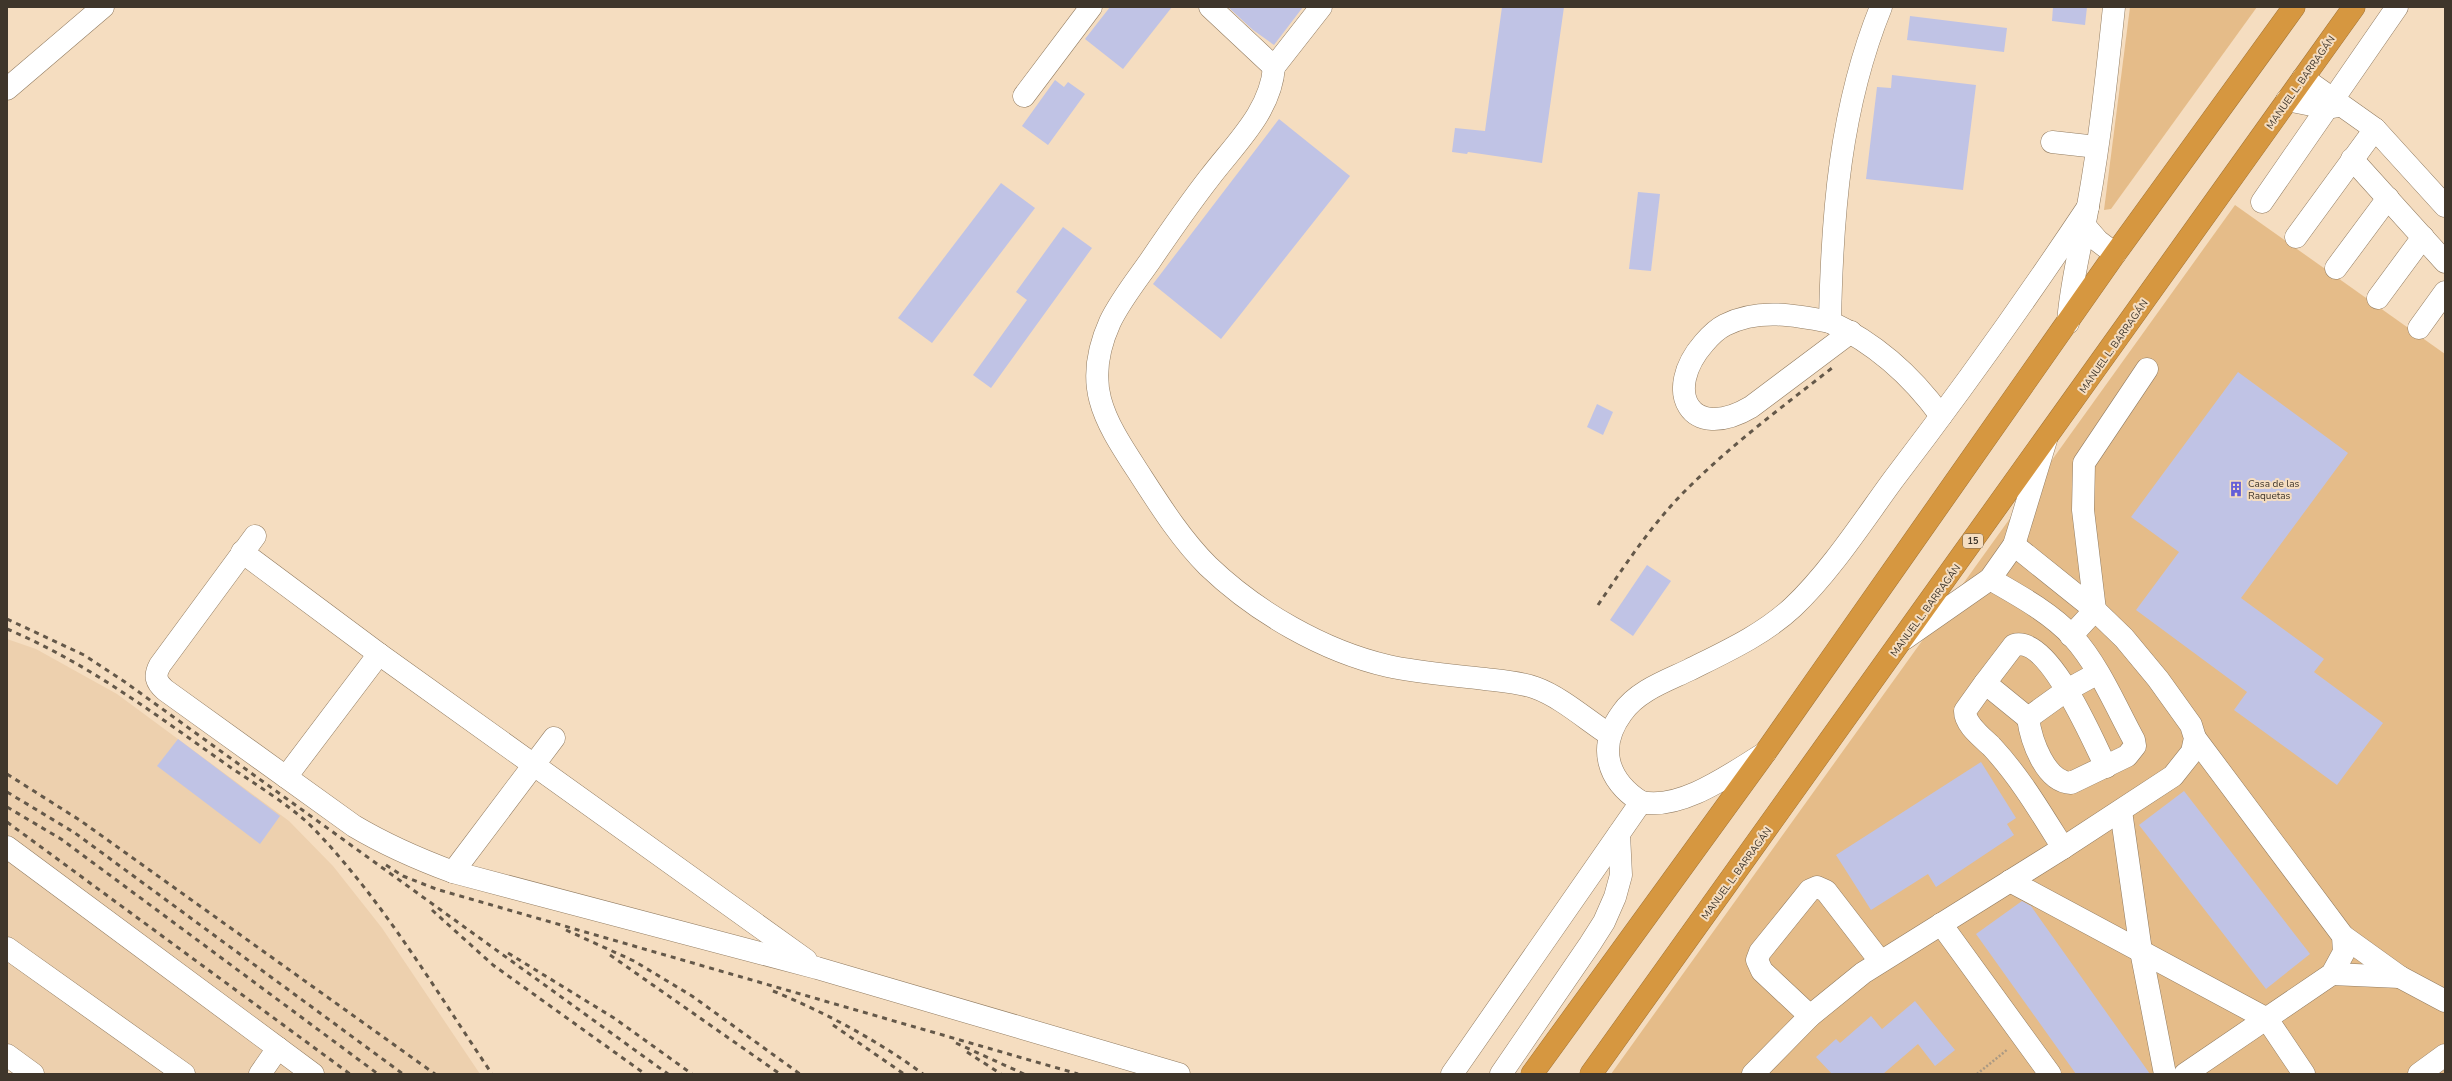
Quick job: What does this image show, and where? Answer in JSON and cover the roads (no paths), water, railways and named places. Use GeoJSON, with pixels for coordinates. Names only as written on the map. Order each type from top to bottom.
{"type":"FeatureCollection","features":[{"type":"Feature","properties":{"kind":"highway"},"geometry":{"type":"LineString","coordinates":[[1532,1074],[1765,753],[2115,254],[2294,7]]}},
{"type":"Feature","properties":{"kind":"highway","name":"MANUEL L. BARRAGÁN"},"geometry":{"type":"LineString","coordinates":[[1591,1074],[1903,640],[2354,7]]}},
{"type":"Feature","properties":{"kind":"lane"},"geometry":{"type":"LineString","coordinates":[[7,89],[103,7]]}},
{"type":"Feature","properties":{"kind":"lane"},"geometry":{"type":"LineString","coordinates":[[1024,96],[1091,7]]}},
{"type":"Feature","properties":{"kind":"lane"},"geometry":{"type":"LineString","coordinates":[[1210,7],[1274,67]]}},
{"type":"Feature","properties":{"kind":"lane"},"geometry":{"type":"LineString","coordinates":[[1321,7],[1274,67],[1271,88],[1259,113],[1200,190],[1112,318],[1101,342],[1096,366],[1096,389],[1105,416],[1121,445],[1171,522],[1208,565],[1236,590],[1276,617],[1312,638],[1349,655],[1389,666],[1511,682],[1536,688],[1610,735]]}},
{"type":"Feature","properties":{"kind":"lane"},"geometry":{"type":"LineString","coordinates":[[1830,322],[1831,249],[1837,184],[1847,119],[1866,44],[1880,7]]}},
{"type":"Feature","properties":{"kind":"lane"},"geometry":{"type":"LineString","coordinates":[[2068,323],[2071,286],[2087,216],[2114,7]]}},
{"type":"Feature","properties":{"kind":"lane"},"geometry":{"type":"LineString","coordinates":[[2262,202],[2333,104],[2397,7]]}},
{"type":"Feature","properties":{"kind":"lane"},"geometry":{"type":"LineString","coordinates":[[2303,78],[2333,104],[2375,128],[2445,206]]}},
{"type":"Feature","properties":{"kind":"lane"},"geometry":{"type":"LineString","coordinates":[[2287,100],[2333,104]]}},
{"type":"Feature","properties":{"kind":"lane"},"geometry":{"type":"LineString","coordinates":[[2296,238],[2375,128]]}},
{"type":"Feature","properties":{"kind":"lane"},"geometry":{"type":"LineString","coordinates":[[2052,142],[2097,147]]}},
{"type":"Feature","properties":{"kind":"lane"},"geometry":{"type":"LineString","coordinates":[[2352,159],[2445,262]]}},
{"type":"Feature","properties":{"kind":"lane"},"geometry":{"type":"LineString","coordinates":[[2336,268],[2388,198]]}},
{"type":"Feature","properties":{"kind":"lane"},"geometry":{"type":"LineString","coordinates":[[2087,216],[2098,242],[2115,254]]}},
{"type":"Feature","properties":{"kind":"lane"},"geometry":{"type":"LineString","coordinates":[[1765,753],[1691,794],[1665,803],[1651,804],[1641,802],[1630,795],[1618,783],[1610,770],[1607,754],[1610,735],[1622,712],[1644,692],[1751,638],[1793,607],[1834,559],[1941,416],[2087,216]]}},
{"type":"Feature","properties":{"kind":"lane"},"geometry":{"type":"LineString","coordinates":[[2378,298],[2422,237]]}},
{"type":"Feature","properties":{"kind":"lane"},"geometry":{"type":"LineString","coordinates":[[2419,328],[2445,292]]}},
{"type":"Feature","properties":{"kind":"lane"},"geometry":{"type":"LineString","coordinates":[[1851,332],[1751,407],[1733,417],[1718,420],[1707,419],[1699,416],[1689,407],[1683,390],[1689,366],[1701,347],[1724,325],[1751,316],[1769,314],[1796,315],[1830,322],[1851,332],[1906,375],[1926,395],[1941,416]]}},
{"type":"Feature","properties":{"kind":"lane"},"geometry":{"type":"LineString","coordinates":[[2071,636],[2095,610],[2083,510],[2084,463],[2147,369]]}},
{"type":"Feature","properties":{"kind":"lane"},"geometry":{"type":"LineString","coordinates":[[1903,640],[1990,579],[2014,545],[2046,440]]}},
{"type":"Feature","properties":{"kind":"lane"},"geometry":{"type":"LineString","coordinates":[[817,968],[379,654],[248,544],[160,665],[156,673],[156,679],[165,690],[354,826],[384,843],[418,859],[453,872],[817,968],[1179,1074]]}},
{"type":"Feature","properties":{"kind":"lane"},"geometry":{"type":"LineString","coordinates":[[2014,545],[2095,610],[2124,638],[2158,679],[2191,725],[2195,738],[2343,936],[2400,977],[2445,1001]]}},
{"type":"Feature","properties":{"kind":"lane"},"geometry":{"type":"LineString","coordinates":[[1985,682],[2028,718],[2034,744],[2056,779],[2063,783],[2071,783],[2128,756],[2135,746],[2098,673],[2071,636],[2024,600],[1990,579]]}},
{"type":"Feature","properties":{"kind":"lane"},"geometry":{"type":"LineString","coordinates":[[2063,848],[2019,780],[2002,758],[1968,722],[1965,711],[2010,649],[2019,644],[2031,648],[2047,662],[2067,690],[2106,767]]}},
{"type":"Feature","properties":{"kind":"lane"},"geometry":{"type":"LineString","coordinates":[[286,777],[379,654]]}},
{"type":"Feature","properties":{"kind":"lane"},"geometry":{"type":"LineString","coordinates":[[2028,718],[2067,690],[2098,673]]}},
{"type":"Feature","properties":{"kind":"lane"},"geometry":{"type":"LineString","coordinates":[[453,872],[554,738]]}},
{"type":"Feature","properties":{"kind":"lane"},"geometry":{"type":"LineString","coordinates":[[1753,1074],[1810,1016],[1846,986],[1880,961],[2063,848],[2173,776],[2192,752],[2195,738]]}},
{"type":"Feature","properties":{"kind":"lane"},"geometry":{"type":"LineString","coordinates":[[1452,1074],[1641,802]]}},
{"type":"Feature","properties":{"kind":"lane"},"geometry":{"type":"LineString","coordinates":[[2121,811],[2141,951],[2166,1074]]}},
{"type":"Feature","properties":{"kind":"lane"},"geometry":{"type":"LineString","coordinates":[[1501,1074],[1604,922],[1615,897],[1621,874],[1618,834]]}},
{"type":"Feature","properties":{"kind":"lane"},"geometry":{"type":"LineString","coordinates":[[10,854],[313,1074]]}},
{"type":"Feature","properties":{"kind":"lane"},"geometry":{"type":"LineString","coordinates":[[2010,881],[2267,1019],[2304,1074]]}},
{"type":"Feature","properties":{"kind":"lane"},"geometry":{"type":"LineString","coordinates":[[1810,1016],[1762,971],[1757,960],[1760,952],[1810,890],[1817,887],[1826,892],[1880,961]]}},
{"type":"Feature","properties":{"kind":"lane"},"geometry":{"type":"LineString","coordinates":[[1941,924],[2050,1074]]}},
{"type":"Feature","properties":{"kind":"lane"},"geometry":{"type":"LineString","coordinates":[[2185,1074],[2332,974],[2344,952],[2343,936]]}},
{"type":"Feature","properties":{"kind":"lane"},"geometry":{"type":"LineString","coordinates":[[7,948],[184,1074]]}},
{"type":"Feature","properties":{"kind":"lane"},"geometry":{"type":"LineString","coordinates":[[2332,974],[2400,977]]}},
{"type":"Feature","properties":{"kind":"lane"},"geometry":{"type":"LineString","coordinates":[[260,1074],[278,1048]]}},
{"type":"Feature","properties":{"kind":"lane"},"geometry":{"type":"LineString","coordinates":[[7,1055],[33,1074]]}},
{"type":"Feature","properties":{"kind":"lane"},"geometry":{"type":"LineString","coordinates":[[2420,1074],[2445,1055]]}},
{"type":"Feature","properties":{"kind":"railway"},"geometry":{"type":"LineString","coordinates":[[1598,605],[1650,531],[1686,490],[1721,457],[1832,368]]}},
{"type":"Feature","properties":{"kind":"railway"},"geometry":{"type":"LineString","coordinates":[[7,619],[84,655],[125,682],[668,1074]]}},
{"type":"Feature","properties":{"kind":"railway"},"geometry":{"type":"LineString","coordinates":[[7,629],[67,658],[122,692],[274,796],[306,821],[339,857],[386,917],[430,979],[492,1074]]}},
{"type":"Feature","properties":{"kind":"railway"},"geometry":{"type":"LineString","coordinates":[[7,774],[81,821],[435,1074]]}},
{"type":"Feature","properties":{"kind":"railway"},"geometry":{"type":"LineString","coordinates":[[7,792],[75,833],[403,1074]]}},
{"type":"Feature","properties":{"kind":"railway"},"geometry":{"type":"LineString","coordinates":[[7,807],[61,839],[378,1074]]}},
{"type":"Feature","properties":{"kind":"railway"},"geometry":{"type":"LineString","coordinates":[[7,822],[350,1074]]}},
{"type":"Feature","properties":{"kind":"railway"},"geometry":{"type":"LineString","coordinates":[[386,865],[403,876],[436,889],[1078,1074]]}},
{"type":"Feature","properties":{"kind":"railway"},"geometry":{"type":"LineString","coordinates":[[432,910],[493,965],[645,1074]]}},
{"type":"Feature","properties":{"kind":"railway"},"geometry":{"type":"LineString","coordinates":[[566,930],[634,961],[692,996],[800,1074]]}},
{"type":"Feature","properties":{"kind":"railway"},"geometry":{"type":"LineString","coordinates":[[508,953],[614,1018],[692,1074]]}},
{"type":"Feature","properties":{"kind":"railway"},"geometry":{"type":"LineString","coordinates":[[610,955],[780,1074]]}},
{"type":"Feature","properties":{"kind":"railway"},"geometry":{"type":"LineString","coordinates":[[773,991],[812,1008],[851,1028],[888,1050],[923,1074]]}},
{"type":"Feature","properties":{"kind":"railway"},"geometry":{"type":"LineString","coordinates":[[833,1025],[904,1074]]}},
{"type":"Feature","properties":{"kind":"railway"},"geometry":{"type":"LineString","coordinates":[[956,1043],[1024,1074]]}},
{"type":"Feature","properties":{"kind":"railway"},"geometry":{"type":"LineString","coordinates":[[967,1052],[1001,1074]]}},
{"type":"Feature","properties":{"kind":"place","name":"Casa de las Raquetas"},"geometry":{"type":"Point","coordinates":[2236,489]}}]}
